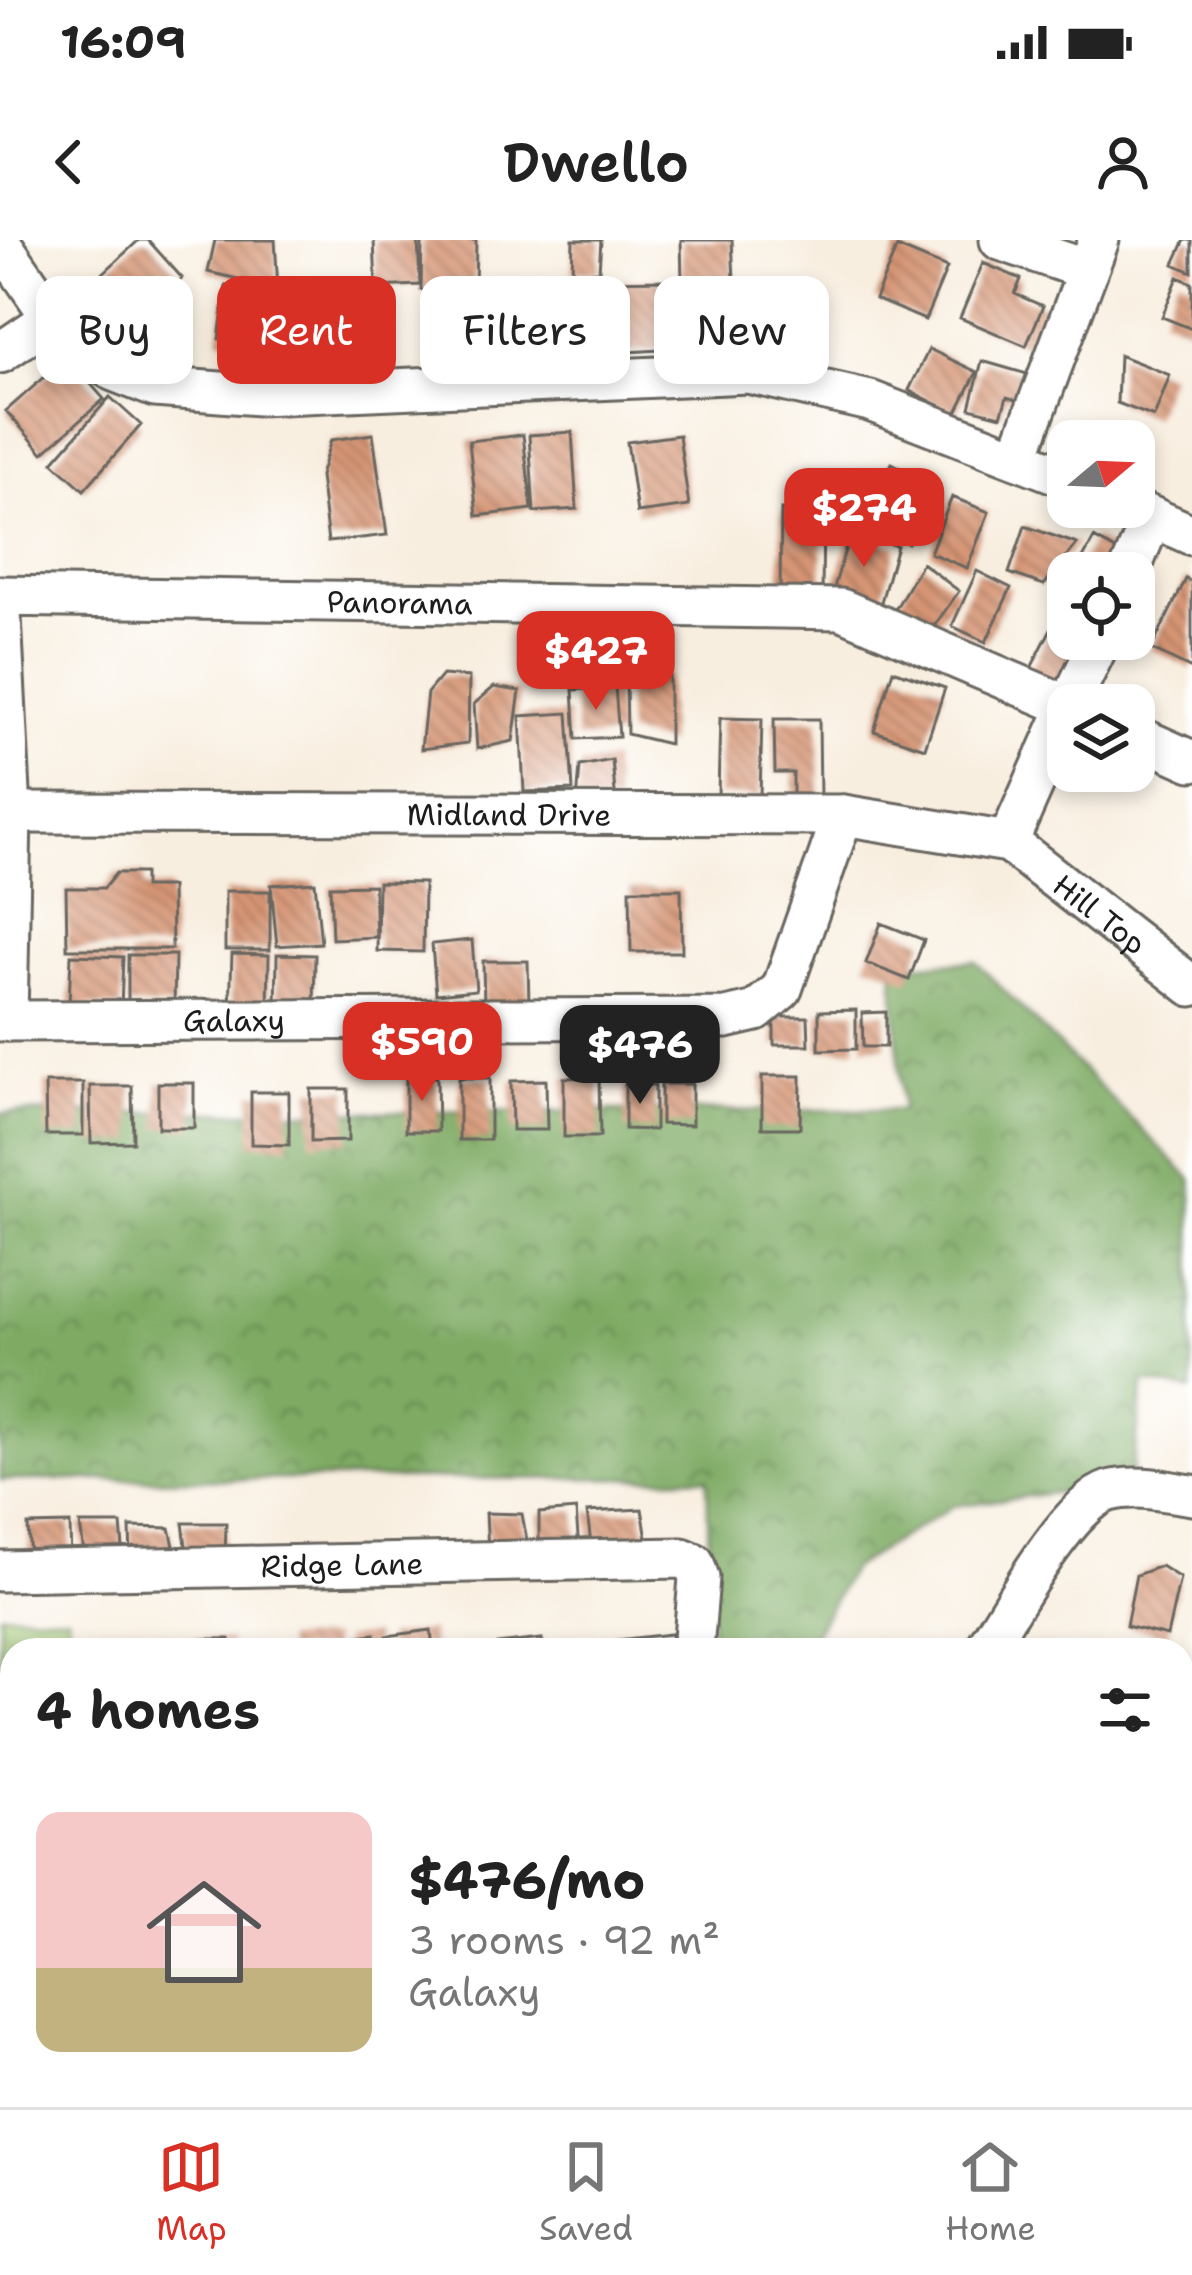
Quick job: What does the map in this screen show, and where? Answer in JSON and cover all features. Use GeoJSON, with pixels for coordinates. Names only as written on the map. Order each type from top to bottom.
{"type":"FeatureCollection","features":[{"type":"Feature","properties":{"kind":"street"},"geometry":{"type":"LineString","coordinates":[[1000,240],[1091,255],[1018,458]]}},
{"type":"Feature","properties":{"kind":"street"},"geometry":{"type":"LineString","coordinates":[[0,242],[36,295]]}},
{"type":"Feature","properties":{"kind":"street"},"geometry":{"type":"LineString","coordinates":[[0,353],[36,329]]}},
{"type":"Feature","properties":{"kind":"street"},"geometry":{"type":"LineString","coordinates":[[149,384],[202,394],[748,373],[870,401],[1047,470]]}},
{"type":"Feature","properties":{"kind":"street"},"geometry":{"type":"LineString","coordinates":[[1155,519],[1192,535]]}},
{"type":"Feature","properties":{"kind":"street"},"geometry":{"type":"LineString","coordinates":[[0,596],[11,813],[3,1021]]}},
{"type":"Feature","properties":{"kind":"street","name":"Panorama"},"geometry":{"type":"LineString","coordinates":[[0,596],[841,609],[1047,697]]}},
{"type":"Feature","properties":{"kind":"street"},"geometry":{"type":"LineString","coordinates":[[1155,744],[1192,761]]}},
{"type":"Feature","properties":{"kind":"street"},"geometry":{"type":"LineString","coordinates":[[1008,842],[1047,754]]}},
{"type":"Feature","properties":{"kind":"street","name":"Midland Drive"},"geometry":{"type":"LineString","coordinates":[[11,813],[843,815],[1008,842]]}},
{"type":"Feature","properties":{"kind":"street","name":"Galaxy"},"geometry":{"type":"LineString","coordinates":[[3,1021],[316,1024],[741,1015],[756,1011],[782,989],[843,815]]}},
{"type":"Feature","properties":{"kind":"street","name":"Hill Top"},"geometry":{"type":"LineString","coordinates":[[1008,842],[1192,986]]}},
{"type":"Feature","properties":{"kind":"street"},"geometry":{"type":"LineString","coordinates":[[993,1638],[1053,1543],[1103,1493],[1130,1487],[1192,1496]]}},
{"type":"Feature","properties":{"kind":"street","name":"Ridge Lane"},"geometry":{"type":"LineString","coordinates":[[0,1571],[682,1558],[694,1564],[699,1578],[694,1638]]}},
{"type":"Feature","properties":{"kind":"green space"},"geometry":{"type":"Polygon","coordinates":[[[975,961],[1192,1180],[1192,1391],[1144,1382],[1131,1483],[953,1506],[852,1568],[812,1638],[711,1638],[707,1478],[0,1480],[0,1113],[902,1110],[893,966],[975,961]]]}},
{"type":"Feature","properties":{"kind":"green space"},"geometry":{"type":"Polygon","coordinates":[[[0,1613],[68,1616],[69,1638],[0,1638],[0,1613]]]}},
{"type":"Feature","properties":{"kind":"building"},"geometry":{"type":"Polygon","coordinates":[[[139,240],[148,240],[180,276],[100,276],[139,240]]]}},
{"type":"Feature","properties":{"kind":"building"},"geometry":{"type":"Polygon","coordinates":[[[215,240],[275,240],[277,276],[208,272],[215,240]]]}},
{"type":"Feature","properties":{"kind":"building"},"geometry":{"type":"Polygon","coordinates":[[[374,240],[418,240],[420,285],[396,286],[396,276],[376,276],[374,240]]]}},
{"type":"Feature","properties":{"kind":"building"},"geometry":{"type":"Polygon","coordinates":[[[422,240],[476,240],[475,276],[421,276],[422,240]]]}},
{"type":"Feature","properties":{"kind":"building"},"geometry":{"type":"Polygon","coordinates":[[[573,240],[601,240],[599,271],[572,273],[573,240]]]}},
{"type":"Feature","properties":{"kind":"building"},"geometry":{"type":"Polygon","coordinates":[[[681,240],[732,240],[734,276],[682,276],[681,240]]]}},
{"type":"Feature","properties":{"kind":"building"},"geometry":{"type":"Polygon","coordinates":[[[1185,240],[1192,240],[1192,272],[1174,264],[1185,240]]]}},
{"type":"Feature","properties":{"kind":"building"},"geometry":{"type":"Polygon","coordinates":[[[897,247],[947,268],[925,320],[875,299],[897,247]]]}},
{"type":"Feature","properties":{"kind":"building"},"geometry":{"type":"Polygon","coordinates":[[[983,263],[1021,279],[1015,294],[1043,306],[1026,346],[960,318],[983,263]]]}},
{"type":"Feature","properties":{"kind":"building"},"geometry":{"type":"Polygon","coordinates":[[[1178,277],[1192,283],[1192,329],[1162,317],[1178,277]]]}},
{"type":"Feature","properties":{"kind":"building"},"geometry":{"type":"Polygon","coordinates":[[[654,280],[654,350],[630,352],[630,281],[654,280]]]}},
{"type":"Feature","properties":{"kind":"building"},"geometry":{"type":"Polygon","coordinates":[[[929,349],[977,372],[956,414],[909,390],[929,349]]]}},
{"type":"Feature","properties":{"kind":"building"},"geometry":{"type":"Polygon","coordinates":[[[1119,355],[1170,375],[1154,417],[1117,403],[1119,355]]]}},
{"type":"Feature","properties":{"kind":"building"},"geometry":{"type":"Polygon","coordinates":[[[982,361],[1041,378],[1034,405],[1007,397],[1001,416],[970,408],[982,361]]]}},
{"type":"Feature","properties":{"kind":"building"},"geometry":{"type":"Polygon","coordinates":[[[36,384],[91,384],[104,399],[43,453],[6,411],[36,384]]]}},
{"type":"Feature","properties":{"kind":"building"},"geometry":{"type":"Polygon","coordinates":[[[110,397],[141,425],[84,490],[53,462],[110,397]]]}},
{"type":"Feature","properties":{"kind":"building"},"geometry":{"type":"Polygon","coordinates":[[[572,432],[577,509],[534,512],[529,435],[572,432]]]}},
{"type":"Feature","properties":{"kind":"building"},"geometry":{"type":"Polygon","coordinates":[[[373,434],[387,535],[328,542],[320,476],[331,440],[373,434]]]}},
{"type":"Feature","properties":{"kind":"building"},"geometry":{"type":"Polygon","coordinates":[[[523,435],[532,509],[477,516],[469,441],[523,435]]]}},
{"type":"Feature","properties":{"kind":"building"},"geometry":{"type":"Polygon","coordinates":[[[679,435],[689,506],[637,513],[627,442],[679,435]]]}},
{"type":"Feature","properties":{"kind":"building"},"geometry":{"type":"Polygon","coordinates":[[[892,463],[937,486],[908,543],[863,519],[892,463]]]}},
{"type":"Feature","properties":{"kind":"building"},"geometry":{"type":"Polygon","coordinates":[[[952,497],[989,512],[967,568],[930,553],[952,497]]]}},
{"type":"Feature","properties":{"kind":"building"},"geometry":{"type":"Polygon","coordinates":[[[781,510],[823,511],[822,597],[780,596],[781,510]]]}},
{"type":"Feature","properties":{"kind":"building"},"geometry":{"type":"Polygon","coordinates":[[[1025,526],[1077,544],[1071,552],[1047,552],[1044,585],[1009,573],[1025,526]]]}},
{"type":"Feature","properties":{"kind":"building"},"geometry":{"type":"Polygon","coordinates":[[[850,532],[897,546],[879,609],[832,595],[850,532]]]}},
{"type":"Feature","properties":{"kind":"building"},"geometry":{"type":"Polygon","coordinates":[[[1094,538],[1119,552],[1086,552],[1094,538]]]}},
{"type":"Feature","properties":{"kind":"building"},"geometry":{"type":"Polygon","coordinates":[[[922,563],[959,591],[927,636],[889,620],[922,563]]]}},
{"type":"Feature","properties":{"kind":"building"},"geometry":{"type":"Polygon","coordinates":[[[977,571],[1011,588],[986,642],[952,626],[977,571]]]}},
{"type":"Feature","properties":{"kind":"building"},"geometry":{"type":"Polygon","coordinates":[[[1186,579],[1192,582],[1192,669],[1155,651],[1155,641],[1186,579]]]}},
{"type":"Feature","properties":{"kind":"building"},"geometry":{"type":"Polygon","coordinates":[[[1047,637],[1047,660],[1079,660],[1066,684],[1030,670],[1047,637]]]}},
{"type":"Feature","properties":{"kind":"building"},"geometry":{"type":"Polygon","coordinates":[[[893,670],[945,688],[925,748],[874,731],[893,670]]]}},
{"type":"Feature","properties":{"kind":"building"},"geometry":{"type":"Polygon","coordinates":[[[442,675],[469,677],[468,743],[421,749],[427,693],[442,675]]]}},
{"type":"Feature","properties":{"kind":"building"},"geometry":{"type":"Polygon","coordinates":[[[626,676],[669,676],[669,744],[627,734],[626,676]]]}},
{"type":"Feature","properties":{"kind":"building"},"geometry":{"type":"Polygon","coordinates":[[[494,687],[520,691],[513,741],[477,749],[474,704],[494,687]]]}},
{"type":"Feature","properties":{"kind":"building"},"geometry":{"type":"Polygon","coordinates":[[[615,687],[619,737],[576,739],[573,690],[615,687]]]}},
{"type":"Feature","properties":{"kind":"building"},"geometry":{"type":"Polygon","coordinates":[[[568,713],[573,790],[524,792],[520,716],[568,713]]]}},
{"type":"Feature","properties":{"kind":"building"},"geometry":{"type":"Polygon","coordinates":[[[720,718],[762,719],[760,797],[718,795],[720,718]]]}},
{"type":"Feature","properties":{"kind":"building"},"geometry":{"type":"Polygon","coordinates":[[[774,719],[819,719],[820,799],[793,799],[793,773],[775,773],[774,719]]]}},
{"type":"Feature","properties":{"kind":"building"},"geometry":{"type":"Polygon","coordinates":[[[612,760],[616,803],[577,802],[580,766],[612,760]]]}},
{"type":"Feature","properties":{"kind":"building"},"geometry":{"type":"Polygon","coordinates":[[[116,873],[144,873],[144,887],[171,887],[172,949],[67,949],[66,888],[104,888],[116,873]]]}},
{"type":"Feature","properties":{"kind":"building"},"geometry":{"type":"Polygon","coordinates":[[[315,882],[321,943],[277,946],[271,885],[315,882]]]}},
{"type":"Feature","properties":{"kind":"building"},"geometry":{"type":"Polygon","coordinates":[[[378,882],[424,883],[423,952],[377,951],[378,882]]]}},
{"type":"Feature","properties":{"kind":"building"},"geometry":{"type":"Polygon","coordinates":[[[374,885],[376,937],[332,939],[330,886],[374,885]]]}},
{"type":"Feature","properties":{"kind":"building"},"geometry":{"type":"Polygon","coordinates":[[[630,889],[681,889],[682,952],[631,952],[630,889]]]}},
{"type":"Feature","properties":{"kind":"building"},"geometry":{"type":"Polygon","coordinates":[[[225,891],[270,891],[270,950],[225,950],[225,891]]]}},
{"type":"Feature","properties":{"kind":"building"},"geometry":{"type":"Polygon","coordinates":[[[881,923],[924,940],[909,980],[866,963],[881,923]]]}},
{"type":"Feature","properties":{"kind":"building"},"geometry":{"type":"Polygon","coordinates":[[[472,940],[476,990],[436,994],[432,944],[472,940]]]}},
{"type":"Feature","properties":{"kind":"building"},"geometry":{"type":"Polygon","coordinates":[[[232,954],[269,955],[268,1009],[230,1008],[232,954]]]}},
{"type":"Feature","properties":{"kind":"building"},"geometry":{"type":"Polygon","coordinates":[[[277,954],[315,955],[314,1009],[276,1008],[277,954]]]}},
{"type":"Feature","properties":{"kind":"building"},"geometry":{"type":"Polygon","coordinates":[[[71,955],[123,957],[121,1008],[69,1005],[71,955]]]}},
{"type":"Feature","properties":{"kind":"building"},"geometry":{"type":"Polygon","coordinates":[[[128,955],[175,955],[174,1007],[128,1006],[128,955]]]}},
{"type":"Feature","properties":{"kind":"building"},"geometry":{"type":"Polygon","coordinates":[[[483,961],[528,961],[529,1006],[484,1006],[483,961]]]}},
{"type":"Feature","properties":{"kind":"building"},"geometry":{"type":"Polygon","coordinates":[[[856,1010],[856,1049],[819,1050],[819,1011],[856,1010]]]}},
{"type":"Feature","properties":{"kind":"building"},"geometry":{"type":"Polygon","coordinates":[[[886,1012],[886,1047],[863,1047],[862,1013],[886,1012]]]}},
{"type":"Feature","properties":{"kind":"building"},"geometry":{"type":"Polygon","coordinates":[[[774,1017],[808,1017],[809,1045],[774,1045],[774,1017]]]}},
{"type":"Feature","properties":{"kind":"building"},"geometry":{"type":"Polygon","coordinates":[[[762,1076],[801,1076],[800,1128],[762,1128],[762,1076]]]}},
{"type":"Feature","properties":{"kind":"building"},"geometry":{"type":"Polygon","coordinates":[[[437,1077],[438,1131],[406,1131],[406,1078],[437,1077]]]}},
{"type":"Feature","properties":{"kind":"building"},"geometry":{"type":"Polygon","coordinates":[[[599,1077],[600,1137],[564,1137],[564,1078],[599,1077]]]}},
{"type":"Feature","properties":{"kind":"building"},"geometry":{"type":"Polygon","coordinates":[[[459,1078],[490,1078],[490,1140],[459,1140],[459,1078]]]}},
{"type":"Feature","properties":{"kind":"building"},"geometry":{"type":"Polygon","coordinates":[[[546,1080],[547,1130],[512,1130],[511,1081],[546,1080]]]}},
{"type":"Feature","properties":{"kind":"building"},"geometry":{"type":"Polygon","coordinates":[[[45,1083],[83,1083],[83,1135],[46,1135],[45,1083]]]}},
{"type":"Feature","properties":{"kind":"building"},"geometry":{"type":"Polygon","coordinates":[[[158,1083],[194,1083],[194,1128],[158,1128],[158,1083]]]}},
{"type":"Feature","properties":{"kind":"building"},"geometry":{"type":"Polygon","coordinates":[[[661,1084],[692,1084],[692,1125],[661,1124],[661,1084]]]}},
{"type":"Feature","properties":{"kind":"building"},"geometry":{"type":"Polygon","coordinates":[[[625,1085],[655,1085],[655,1130],[625,1129],[625,1085]]]}},
{"type":"Feature","properties":{"kind":"building"},"geometry":{"type":"Polygon","coordinates":[[[90,1086],[132,1086],[133,1142],[91,1143],[90,1086]]]}},
{"type":"Feature","properties":{"kind":"building"},"geometry":{"type":"Polygon","coordinates":[[[311,1089],[348,1089],[348,1141],[311,1142],[311,1089]]]}},
{"type":"Feature","properties":{"kind":"building"},"geometry":{"type":"Polygon","coordinates":[[[251,1092],[289,1092],[289,1145],[251,1144],[251,1092]]]}},
{"type":"Feature","properties":{"kind":"building"},"geometry":{"type":"Polygon","coordinates":[[[642,1509],[649,1550],[591,1544],[587,1512],[642,1509]]]}},
{"type":"Feature","properties":{"kind":"building"},"geometry":{"type":"Polygon","coordinates":[[[576,1510],[579,1550],[539,1548],[539,1513],[576,1510]]]}},
{"type":"Feature","properties":{"kind":"building"},"geometry":{"type":"Polygon","coordinates":[[[486,1513],[522,1514],[529,1552],[488,1551],[486,1513]]]}},
{"type":"Feature","properties":{"kind":"building"},"geometry":{"type":"Polygon","coordinates":[[[183,1523],[226,1523],[225,1559],[187,1554],[183,1523]]]}},
{"type":"Feature","properties":{"kind":"building"},"geometry":{"type":"Polygon","coordinates":[[[70,1524],[71,1562],[30,1561],[28,1525],[70,1524]]]}},
{"type":"Feature","properties":{"kind":"building"},"geometry":{"type":"Polygon","coordinates":[[[80,1524],[121,1524],[124,1560],[85,1560],[80,1524]]]}},
{"type":"Feature","properties":{"kind":"building"},"geometry":{"type":"Polygon","coordinates":[[[130,1527],[170,1528],[177,1560],[131,1561],[130,1527]]]}},
{"type":"Feature","properties":{"kind":"building"},"geometry":{"type":"Polygon","coordinates":[[[1161,1566],[1180,1578],[1167,1636],[1126,1626],[1136,1575],[1161,1566]]]}},
{"type":"Feature","properties":{"kind":"building"},"geometry":{"type":"Polygon","coordinates":[[[431,1630],[432,1638],[387,1638],[431,1630]]]}}]}
